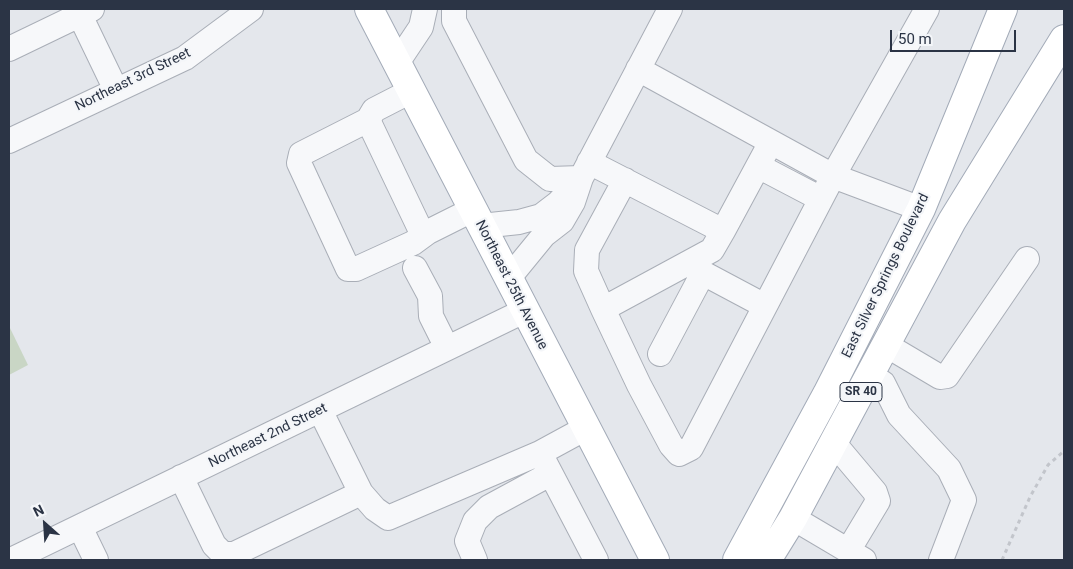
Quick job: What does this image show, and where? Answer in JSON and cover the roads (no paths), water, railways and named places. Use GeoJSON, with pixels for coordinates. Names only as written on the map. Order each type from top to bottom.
{"type":"FeatureCollection","features":[{"type":"Feature","properties":{"kind":"main road","name":"Northeast 25th Avenue"},"geometry":{"type":"LineString","coordinates":[[368,9],[649,550]]}},
{"type":"Feature","properties":{"kind":"main road","name":"East Silver Springs Boulevard"},"geometry":{"type":"LineString","coordinates":[[750,556],[827,394],[921,209],[1003,9]]}},
{"type":"Feature","properties":{"kind":"main road","name":"SR 40"},"geometry":{"type":"LineString","coordinates":[[750,556],[793,518],[952,221],[1064,40]]}},
{"type":"Feature","properties":{"kind":"main road"},"geometry":{"type":"LineString","coordinates":[[649,550],[676,560]]}},
{"type":"Feature","properties":{"kind":"main road"},"geometry":{"type":"LineString","coordinates":[[720,560],[750,556]]}},
{"type":"Feature","properties":{"kind":"street","name":"Northeast 3rd Street"},"geometry":{"type":"LineString","coordinates":[[9,141],[185,58],[251,9]]}},
{"type":"Feature","properties":{"kind":"street"},"geometry":{"type":"LineString","coordinates":[[397,64],[421,27],[424,9]]}},
{"type":"Feature","properties":{"kind":"street"},"geometry":{"type":"LineString","coordinates":[[454,9],[454,20],[526,160],[550,179],[585,170],[625,180],[723,231]]}},
{"type":"Feature","properties":{"kind":"street"},"geometry":{"type":"LineString","coordinates":[[508,279],[544,235],[562,221],[573,202],[585,170],[670,9]]}},
{"type":"Feature","properties":{"kind":"street"},"geometry":{"type":"LineString","coordinates":[[625,180],[587,250],[586,271],[639,385],[671,445],[679,454],[691,448],[833,176],[927,9]]}},
{"type":"Feature","properties":{"kind":"street"},"geometry":{"type":"LineString","coordinates":[[9,49],[83,11],[116,90]]}},
{"type":"Feature","properties":{"kind":"street"},"geometry":{"type":"LineString","coordinates":[[638,69],[833,176],[921,209]]}},
{"type":"Feature","properties":{"kind":"street"},"geometry":{"type":"LineString","coordinates":[[411,91],[374,110],[368,120],[301,154],[299,164],[348,269],[356,269],[413,243],[428,232],[476,218],[520,222],[541,216],[558,203],[585,170]]}},
{"type":"Feature","properties":{"kind":"street"},"geometry":{"type":"LineString","coordinates":[[368,120],[419,227],[428,232]]}},
{"type":"Feature","properties":{"kind":"street"},"geometry":{"type":"LineString","coordinates":[[660,354],[701,265],[723,231],[771,142]]}},
{"type":"Feature","properties":{"kind":"street"},"geometry":{"type":"LineString","coordinates":[[758,166],[821,199]]}},
{"type":"Feature","properties":{"kind":"street"},"geometry":{"type":"LineString","coordinates":[[886,345],[940,378],[947,376],[1027,259]]}},
{"type":"Feature","properties":{"kind":"street"},"geometry":{"type":"LineString","coordinates":[[701,265],[765,306]]}},
{"type":"Feature","properties":{"kind":"street"},"geometry":{"type":"LineString","coordinates":[[603,309],[701,265]]}},
{"type":"Feature","properties":{"kind":"street"},"geometry":{"type":"LineString","coordinates":[[415,268],[430,296],[431,316],[447,348]]}},
{"type":"Feature","properties":{"kind":"street","name":"Northeast 2nd Street"},"geometry":{"type":"LineString","coordinates":[[16,559],[524,311]]}},
{"type":"Feature","properties":{"kind":"street"},"geometry":{"type":"LineString","coordinates":[[870,376],[883,383],[899,415],[949,469],[964,500],[941,560]]}},
{"type":"Feature","properties":{"kind":"street"},"geometry":{"type":"LineString","coordinates":[[320,410],[361,493],[375,509],[388,518],[540,453],[586,428]]}},
{"type":"Feature","properties":{"kind":"street"},"geometry":{"type":"LineString","coordinates":[[793,518],[856,556],[878,501],[875,492],[833,442]]}},
{"type":"Feature","properties":{"kind":"street"},"geometry":{"type":"LineString","coordinates":[[540,453],[596,560]]}},
{"type":"Feature","properties":{"kind":"street"},"geometry":{"type":"LineString","coordinates":[[476,560],[467,541],[475,521],[489,507],[550,474]]}},
{"type":"Feature","properties":{"kind":"street"},"geometry":{"type":"LineString","coordinates":[[182,477],[214,545],[223,554],[234,554],[361,493]]}},
{"type":"Feature","properties":{"kind":"street"},"geometry":{"type":"LineString","coordinates":[[80,527],[96,560]]}}]}
